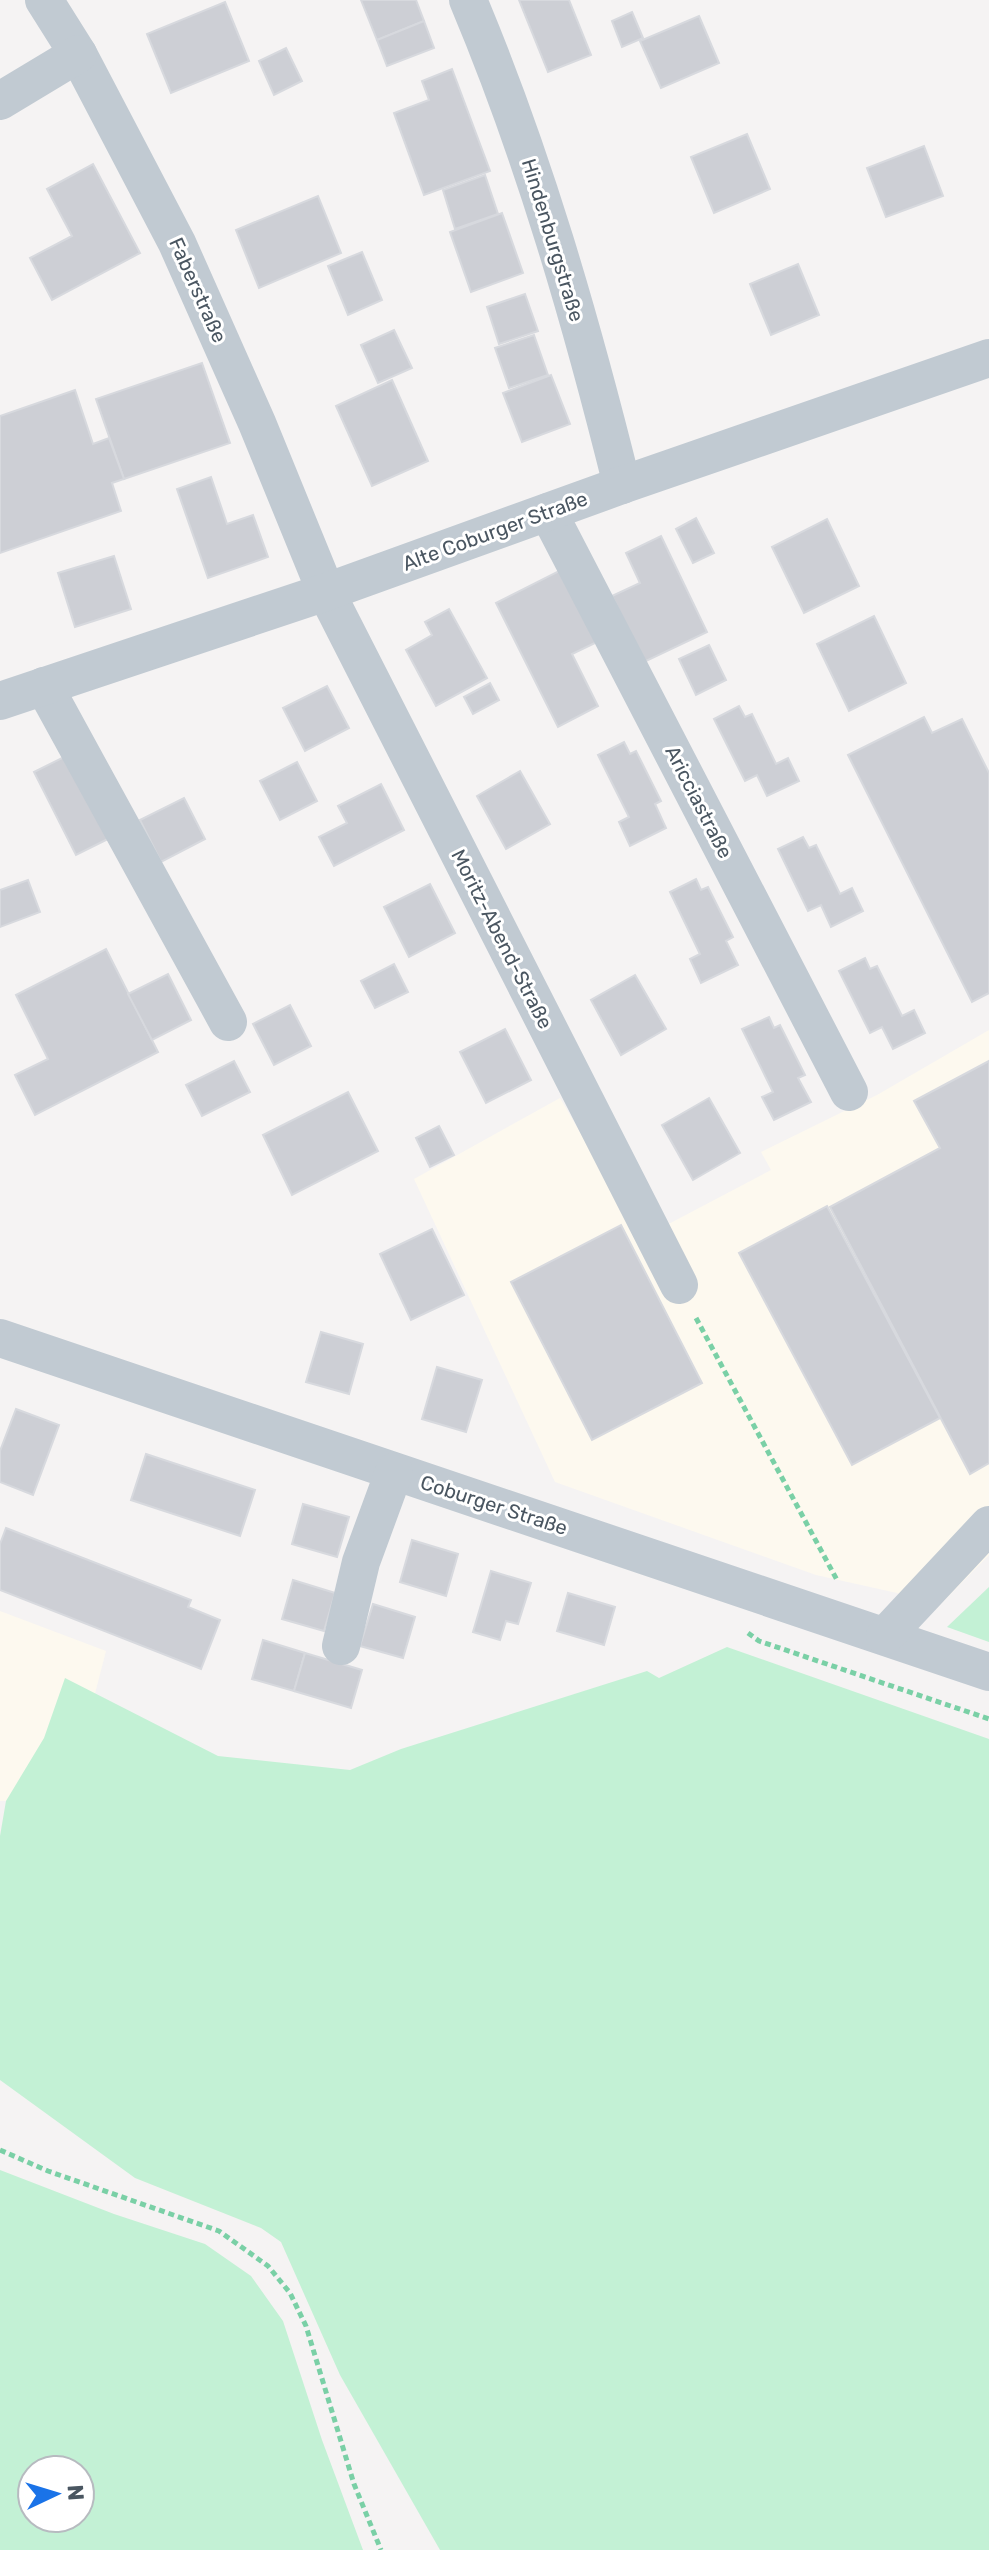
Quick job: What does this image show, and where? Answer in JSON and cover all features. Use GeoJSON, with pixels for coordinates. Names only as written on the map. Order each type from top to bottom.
{"type":"FeatureCollection","features":[{"type":"Feature","properties":{"kind":"street","name":"Faberstraße"},"geometry":{"type":"LineString","coordinates":[[44,0],[78,54],[177,243],[257,423],[326,592]]}},
{"type":"Feature","properties":{"kind":"street","name":"Hindenburgstraße"},"geometry":{"type":"LineString","coordinates":[[468,0],[489,49],[544,202],[594,372],[622,485]]}},
{"type":"Feature","properties":{"kind":"street"},"geometry":{"type":"LineString","coordinates":[[0,101],[78,54]]}},
{"type":"Feature","properties":{"kind":"street","name":"Alte Coburger Straße"},"geometry":{"type":"LineString","coordinates":[[0,701],[326,592],[989,358]]}},
{"type":"Feature","properties":{"kind":"street","name":"Aricciastraße"},"geometry":{"type":"LineString","coordinates":[[548,512],[849,1092]]}},
{"type":"Feature","properties":{"kind":"street","name":"Moritz-Abend-Straße"},"geometry":{"type":"LineString","coordinates":[[326,592],[679,1285]]}},
{"type":"Feature","properties":{"kind":"street"},"geometry":{"type":"LineString","coordinates":[[44,686],[228,1022]]}},
{"type":"Feature","properties":{"kind":"street","name":"Coburger Straße"},"geometry":{"type":"LineString","coordinates":[[0,1338],[989,1672]]}},
{"type":"Feature","properties":{"kind":"street"},"geometry":{"type":"LineString","coordinates":[[341,1646],[361,1562],[394,1472]]}},
{"type":"Feature","properties":{"kind":"street"},"geometry":{"type":"LineString","coordinates":[[874,1633],[989,1525]]}},
{"type":"Feature","properties":{"kind":"path"},"geometry":{"type":"LineString","coordinates":[[679,1285],[874,1633]]}},
{"type":"Feature","properties":{"kind":"path"},"geometry":{"type":"LineString","coordinates":[[0,2150],[61,2176],[219,2231],[268,2266],[290,2293],[306,2326],[354,2484],[381,2550]]}},
{"type":"Feature","properties":{"kind":"shaded area"},"geometry":{"type":"Polygon","coordinates":[[[989,1030],[989,1555],[936,1609],[897,1593],[816,1575],[555,1482],[414,1179],[560,1098],[642,1238],[771,1170],[761,1152],[877,1095],[989,1030]]]}},
{"type":"Feature","properties":{"kind":"shaded area"},"geometry":{"type":"Polygon","coordinates":[[[0,1611],[106,1651],[67,1802],[0,1801],[0,1611]]]}},
{"type":"Feature","properties":{"kind":"green space"},"geometry":{"type":"Polygon","coordinates":[[[989,1587],[989,1642],[947,1627],[989,1587]]]}},
{"type":"Feature","properties":{"kind":"green space"},"geometry":{"type":"Polygon","coordinates":[[[727,1647],[989,1739],[989,2550],[440,2550],[340,2375],[281,2242],[261,2228],[135,2178],[0,2080],[0,1836],[6,1801],[44,1738],[65,1678],[218,1756],[350,1770],[401,1749],[647,1671],[659,1678],[727,1647]]]}},
{"type":"Feature","properties":{"kind":"green space"},"geometry":{"type":"Polygon","coordinates":[[[0,2170],[114,2214],[205,2244],[251,2276],[283,2321],[322,2440],[363,2550],[0,2550],[0,2170]]]}},
{"type":"Feature","properties":{"kind":"building"},"geometry":{"type":"Polygon","coordinates":[[[361,0],[416,0],[424,21],[377,40],[361,0]]]}},
{"type":"Feature","properties":{"kind":"building"},"geometry":{"type":"Polygon","coordinates":[[[519,0],[569,0],[591,55],[548,72],[519,0]]]}},
{"type":"Feature","properties":{"kind":"building"},"geometry":{"type":"Polygon","coordinates":[[[225,2],[249,61],[171,93],[147,34],[225,2]]]}},
{"type":"Feature","properties":{"kind":"building"},"geometry":{"type":"Polygon","coordinates":[[[632,12],[643,38],[622,47],[612,21],[632,12]]]}},
{"type":"Feature","properties":{"kind":"building"},"geometry":{"type":"Polygon","coordinates":[[[699,16],[719,63],[661,88],[640,41],[699,16]]]}},
{"type":"Feature","properties":{"kind":"building"},"geometry":{"type":"Polygon","coordinates":[[[424,21],[434,48],[387,66],[377,40],[424,21]]]}},
{"type":"Feature","properties":{"kind":"building"},"geometry":{"type":"Polygon","coordinates":[[[286,48],[302,81],[274,95],[259,61],[286,48]]]}},
{"type":"Feature","properties":{"kind":"building"},"geometry":{"type":"Polygon","coordinates":[[[452,69],[490,171],[424,195],[394,113],[429,100],[422,81],[452,69]]]}},
{"type":"Feature","properties":{"kind":"building"},"geometry":{"type":"Polygon","coordinates":[[[747,134],[770,189],[714,213],[691,157],[747,134]]]}},
{"type":"Feature","properties":{"kind":"building"},"geometry":{"type":"Polygon","coordinates":[[[924,146],[943,196],[886,217],[867,168],[924,146]]]}},
{"type":"Feature","properties":{"kind":"building"},"geometry":{"type":"Polygon","coordinates":[[[93,164],[140,253],[52,300],[30,258],[72,236],[47,189],[93,164]]]}},
{"type":"Feature","properties":{"kind":"building"},"geometry":{"type":"Polygon","coordinates":[[[485,175],[498,214],[455,229],[443,190],[485,175]]]}},
{"type":"Feature","properties":{"kind":"building"},"geometry":{"type":"Polygon","coordinates":[[[318,196],[341,253],[259,288],[236,230],[318,196]]]}},
{"type":"Feature","properties":{"kind":"building"},"geometry":{"type":"Polygon","coordinates":[[[502,213],[523,273],[471,292],[450,232],[502,213]]]}},
{"type":"Feature","properties":{"kind":"building"},"geometry":{"type":"Polygon","coordinates":[[[362,252],[382,300],[348,315],[328,266],[362,252]]]}},
{"type":"Feature","properties":{"kind":"building"},"geometry":{"type":"Polygon","coordinates":[[[798,264],[819,315],[771,335],[750,284],[798,264]]]}},
{"type":"Feature","properties":{"kind":"building"},"geometry":{"type":"Polygon","coordinates":[[[525,294],[538,331],[499,344],[487,307],[525,294]]]}},
{"type":"Feature","properties":{"kind":"building"},"geometry":{"type":"Polygon","coordinates":[[[394,330],[412,368],[378,383],[361,345],[394,330]]]}},
{"type":"Feature","properties":{"kind":"building"},"geometry":{"type":"Polygon","coordinates":[[[534,335],[548,375],[509,388],[495,348],[534,335]]]}},
{"type":"Feature","properties":{"kind":"building"},"geometry":{"type":"Polygon","coordinates":[[[202,363],[230,443],[124,479],[96,399],[202,363]]]}},
{"type":"Feature","properties":{"kind":"building"},"geometry":{"type":"Polygon","coordinates":[[[551,375],[570,424],[522,442],[503,393],[551,375]]]}},
{"type":"Feature","properties":{"kind":"building"},"geometry":{"type":"Polygon","coordinates":[[[392,380],[428,461],[372,486],[336,406],[392,380]]]}},
{"type":"Feature","properties":{"kind":"building"},"geometry":{"type":"Polygon","coordinates":[[[75,390],[93,444],[109,438],[124,479],[112,483],[121,511],[0,553],[0,416],[75,390]]]}},
{"type":"Feature","properties":{"kind":"building"},"geometry":{"type":"Polygon","coordinates":[[[211,477],[227,524],[253,515],[268,557],[208,578],[177,489],[211,477]]]}},
{"type":"Feature","properties":{"kind":"building"},"geometry":{"type":"Polygon","coordinates":[[[696,518],[714,553],[693,563],[676,529],[696,518]]]}},
{"type":"Feature","properties":{"kind":"building"},"geometry":{"type":"Polygon","coordinates":[[[827,519],[859,586],[804,613],[772,547],[827,519]]]}},
{"type":"Feature","properties":{"kind":"building"},"geometry":{"type":"Polygon","coordinates":[[[661,536],[707,632],[644,662],[612,596],[640,583],[626,553],[661,536]]]}},
{"type":"Feature","properties":{"kind":"building"},"geometry":{"type":"Polygon","coordinates":[[[114,556],[131,609],[75,627],[58,573],[114,556]]]}},
{"type":"Feature","properties":{"kind":"building"},"geometry":{"type":"Polygon","coordinates":[[[561,570],[597,642],[572,654],[598,706],[558,727],[496,603],[561,570]]]}},
{"type":"Feature","properties":{"kind":"building"},"geometry":{"type":"Polygon","coordinates":[[[449,609],[487,678],[436,706],[406,650],[432,635],[425,622],[449,609]]]}},
{"type":"Feature","properties":{"kind":"building"},"geometry":{"type":"Polygon","coordinates":[[[874,616],[906,683],[849,711],[817,644],[874,616]]]}},
{"type":"Feature","properties":{"kind":"building"},"geometry":{"type":"Polygon","coordinates":[[[709,645],[726,680],[696,695],[679,659],[709,645]]]}},
{"type":"Feature","properties":{"kind":"building"},"geometry":{"type":"Polygon","coordinates":[[[490,683],[499,700],[473,714],[464,697],[490,683]]]}},
{"type":"Feature","properties":{"kind":"building"},"geometry":{"type":"Polygon","coordinates":[[[327,686],[349,728],[305,751],[283,708],[327,686]]]}},
{"type":"Feature","properties":{"kind":"building"},"geometry":{"type":"Polygon","coordinates":[[[739,706],[745,717],[752,714],[776,764],[788,758],[799,781],[767,796],[757,775],[745,781],[714,719],[739,706]]]}},
{"type":"Feature","properties":{"kind":"building"},"geometry":{"type":"Polygon","coordinates":[[[924,717],[932,733],[962,719],[989,773],[989,993],[972,1002],[848,755],[924,717]]]}},
{"type":"Feature","properties":{"kind":"building"},"geometry":{"type":"Polygon","coordinates":[[[624,742],[630,754],[636,751],[661,801],[655,804],[666,828],[630,846],[619,822],[629,817],[598,755],[624,742]]]}},
{"type":"Feature","properties":{"kind":"building"},"geometry":{"type":"Polygon","coordinates":[[[66,756],[108,839],[76,855],[34,772],[66,756]]]}},
{"type":"Feature","properties":{"kind":"building"},"geometry":{"type":"Polygon","coordinates":[[[297,762],[317,801],[280,820],[260,781],[297,762]]]}},
{"type":"Feature","properties":{"kind":"building"},"geometry":{"type":"Polygon","coordinates":[[[520,771],[550,824],[506,849],[477,796],[520,771]]]}},
{"type":"Feature","properties":{"kind":"building"},"geometry":{"type":"Polygon","coordinates":[[[381,784],[404,830],[334,866],[319,837],[347,823],[338,806],[381,784]]]}},
{"type":"Feature","properties":{"kind":"building"},"geometry":{"type":"Polygon","coordinates":[[[184,798],[205,839],[161,862],[140,820],[184,798]]]}},
{"type":"Feature","properties":{"kind":"building"},"geometry":{"type":"Polygon","coordinates":[[[803,837],[809,848],[816,845],[840,894],[852,888],[863,911],[831,927],[821,905],[808,911],[778,849],[803,837]]]}},
{"type":"Feature","properties":{"kind":"building"},"geometry":{"type":"Polygon","coordinates":[[[696,879],[701,890],[708,887],[733,937],[726,941],[738,965],[701,983],[690,959],[700,954],[670,892],[696,879]]]}},
{"type":"Feature","properties":{"kind":"building"},"geometry":{"type":"Polygon","coordinates":[[[28,880],[40,912],[0,927],[0,890],[28,880]]]}},
{"type":"Feature","properties":{"kind":"building"},"geometry":{"type":"Polygon","coordinates":[[[430,884],[455,933],[409,957],[384,907],[430,884]]]}},
{"type":"Feature","properties":{"kind":"building"},"geometry":{"type":"Polygon","coordinates":[[[106,949],[158,1052],[35,1115],[15,1075],[48,1059],[16,995],[106,949]]]}},
{"type":"Feature","properties":{"kind":"building"},"geometry":{"type":"Polygon","coordinates":[[[865,958],[870,969],[877,966],[902,1016],[914,1010],[925,1033],[893,1049],[882,1027],[870,1033],[839,971],[865,958]]]}},
{"type":"Feature","properties":{"kind":"building"},"geometry":{"type":"Polygon","coordinates":[[[394,964],[408,992],[375,1008],[361,981],[394,964]]]}},
{"type":"Feature","properties":{"kind":"building"},"geometry":{"type":"Polygon","coordinates":[[[168,974],[191,1020],[152,1040],[128,994],[168,974]]]}},
{"type":"Feature","properties":{"kind":"building"},"geometry":{"type":"Polygon","coordinates":[[[635,975],[666,1029],[621,1055],[591,1000],[635,975]]]}},
{"type":"Feature","properties":{"kind":"building"},"geometry":{"type":"Polygon","coordinates":[[[290,1005],[311,1046],[274,1065],[253,1024],[290,1005]]]}},
{"type":"Feature","properties":{"kind":"building"},"geometry":{"type":"Polygon","coordinates":[[[769,1017],[774,1028],[780,1025],[805,1075],[798,1078],[811,1102],[774,1120],[762,1097],[773,1092],[742,1029],[769,1017]]]}},
{"type":"Feature","properties":{"kind":"building"},"geometry":{"type":"Polygon","coordinates":[[[505,1029],[531,1080],[486,1103],[460,1052],[505,1029]]]}},
{"type":"Feature","properties":{"kind":"building"},"geometry":{"type":"Polygon","coordinates":[[[234,1061],[250,1092],[202,1116],[186,1085],[234,1061]]]}},
{"type":"Feature","properties":{"kind":"building"},"geometry":{"type":"Polygon","coordinates":[[[989,1061],[989,1463],[970,1474],[830,1207],[940,1148],[914,1101],[989,1061]]]}},
{"type":"Feature","properties":{"kind":"building"},"geometry":{"type":"Polygon","coordinates":[[[348,1092],[378,1151],[292,1195],[263,1135],[348,1092]]]}},
{"type":"Feature","properties":{"kind":"building"},"geometry":{"type":"Polygon","coordinates":[[[709,1098],[740,1153],[693,1180],[662,1125],[709,1098]]]}},
{"type":"Feature","properties":{"kind":"building"},"geometry":{"type":"Polygon","coordinates":[[[439,1126],[454,1155],[430,1167],[416,1138],[439,1126]]]}},
{"type":"Feature","properties":{"kind":"building"},"geometry":{"type":"Polygon","coordinates":[[[827,1206],[940,1418],[852,1465],[739,1253],[827,1206]]]}},
{"type":"Feature","properties":{"kind":"building"},"geometry":{"type":"Polygon","coordinates":[[[621,1225],[702,1383],[592,1440],[511,1282],[621,1225]]]}},
{"type":"Feature","properties":{"kind":"building"},"geometry":{"type":"Polygon","coordinates":[[[432,1229],[464,1295],[411,1320],[380,1254],[432,1229]]]}},
{"type":"Feature","properties":{"kind":"building"},"geometry":{"type":"Polygon","coordinates":[[[321,1332],[363,1344],[349,1394],[306,1382],[321,1332]]]}},
{"type":"Feature","properties":{"kind":"building"},"geometry":{"type":"Polygon","coordinates":[[[437,1367],[482,1380],[466,1432],[422,1419],[437,1367]]]}},
{"type":"Feature","properties":{"kind":"building"},"geometry":{"type":"Polygon","coordinates":[[[16,1409],[59,1425],[33,1495],[0,1482],[0,1451],[16,1409]]]}},
{"type":"Feature","properties":{"kind":"building"},"geometry":{"type":"Polygon","coordinates":[[[146,1454],[255,1490],[240,1536],[131,1500],[146,1454]]]}},
{"type":"Feature","properties":{"kind":"building"},"geometry":{"type":"Polygon","coordinates":[[[303,1504],[349,1517],[337,1557],[292,1544],[303,1504]]]}},
{"type":"Feature","properties":{"kind":"building"},"geometry":{"type":"Polygon","coordinates":[[[6,1528],[191,1600],[188,1607],[220,1620],[201,1669],[0,1590],[0,1544],[6,1528]]]}},
{"type":"Feature","properties":{"kind":"building"},"geometry":{"type":"Polygon","coordinates":[[[412,1540],[458,1554],[446,1596],[400,1582],[412,1540]]]}},
{"type":"Feature","properties":{"kind":"building"},"geometry":{"type":"Polygon","coordinates":[[[491,1571],[531,1583],[518,1624],[506,1621],[500,1640],[473,1632],[491,1571]]]}},
{"type":"Feature","properties":{"kind":"building"},"geometry":{"type":"Polygon","coordinates":[[[293,1580],[335,1593],[324,1631],[282,1619],[293,1580]]]}},
{"type":"Feature","properties":{"kind":"building"},"geometry":{"type":"Polygon","coordinates":[[[568,1593],[615,1607],[604,1645],[557,1631],[568,1593]]]}},
{"type":"Feature","properties":{"kind":"building"},"geometry":{"type":"Polygon","coordinates":[[[373,1604],[415,1617],[403,1658],[360,1646],[373,1604]]]}},
{"type":"Feature","properties":{"kind":"building"},"geometry":{"type":"Polygon","coordinates":[[[263,1640],[305,1653],[294,1691],[252,1679],[263,1640]]]}},
{"type":"Feature","properties":{"kind":"building"},"geometry":{"type":"Polygon","coordinates":[[[305,1653],[362,1670],[351,1708],[294,1691],[305,1653]]]}}]}
